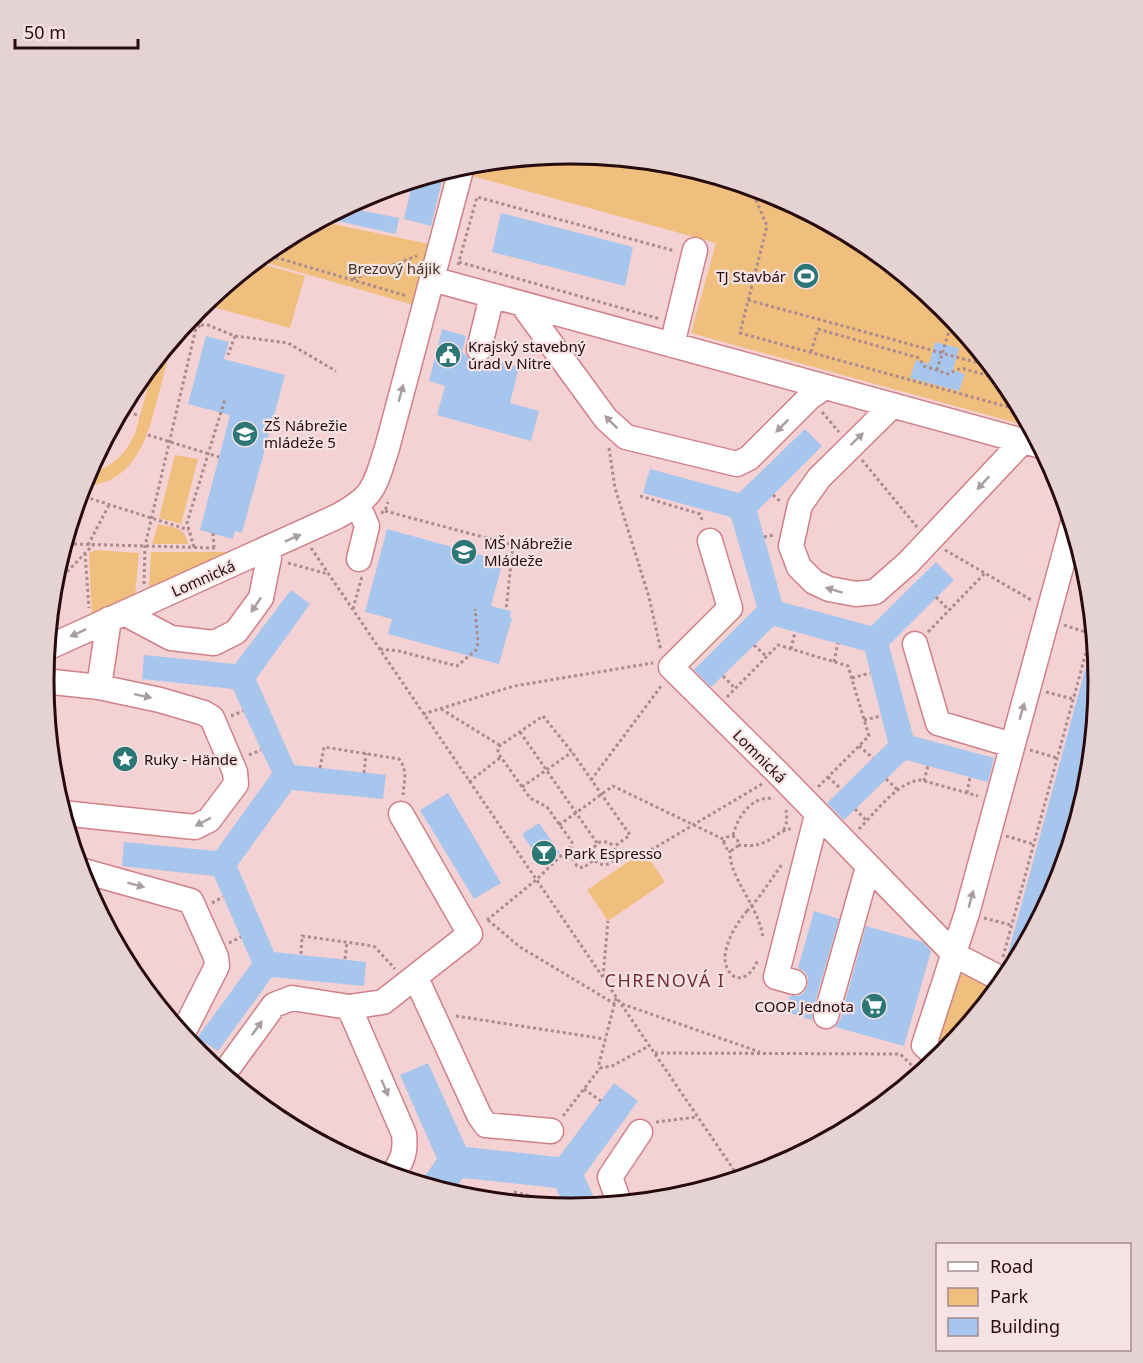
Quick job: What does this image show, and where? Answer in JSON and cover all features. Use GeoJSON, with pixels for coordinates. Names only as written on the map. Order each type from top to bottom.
{"type":"FeatureCollection","features":[{"type":"Feature","properties":{"kind":"street","name":"Lomnická"},"geometry":{"type":"LineString","coordinates":[[56,635],[117,616],[268,554],[358,505],[374,488],[387,448],[459,177]]}},
{"type":"Feature","properties":{"kind":"street"},"geometry":{"type":"LineString","coordinates":[[672,345],[688,251]]}},
{"type":"Feature","properties":{"kind":"street"},"geometry":{"type":"LineString","coordinates":[[429,290],[492,296],[672,345],[818,392],[893,405],[1030,443]]}},
{"type":"Feature","properties":{"kind":"street"},"geometry":{"type":"LineString","coordinates":[[479,349],[492,296]]}},
{"type":"Feature","properties":{"kind":"street"},"geometry":{"type":"LineString","coordinates":[[522,304],[606,419],[626,437],[737,464],[749,458],[818,392]]}},
{"type":"Feature","properties":{"kind":"street"},"geometry":{"type":"LineString","coordinates":[[893,405],[819,478],[800,505],[791,546],[799,567],[814,582],[829,589],[856,594],[875,592],[900,571],[1031,444]]}},
{"type":"Feature","properties":{"kind":"street"},"geometry":{"type":"LineString","coordinates":[[358,505],[368,526],[359,559]]}},
{"type":"Feature","properties":{"kind":"street"},"geometry":{"type":"LineString","coordinates":[[932,1052],[924,1045],[955,956],[1069,540]]}},
{"type":"Feature","properties":{"kind":"street"},"geometry":{"type":"LineString","coordinates":[[673,669],[671,667],[730,608],[710,541]]}},
{"type":"Feature","properties":{"kind":"street"},"geometry":{"type":"LineString","coordinates":[[99,687],[117,616],[171,638],[214,643],[236,632],[261,598],[268,554]]}},
{"type":"Feature","properties":{"kind":"street"},"geometry":{"type":"LineString","coordinates":[[915,644],[938,723],[1012,745]]}},
{"type":"Feature","properties":{"kind":"street","name":"Lomnická"},"geometry":{"type":"LineString","coordinates":[[673,669],[779,774],[955,956],[996,977]]}},
{"type":"Feature","properties":{"kind":"street"},"geometry":{"type":"LineString","coordinates":[[54,682],[99,687],[160,700],[204,713],[212,718],[235,772],[236,784],[209,820],[195,827],[72,814]]}},
{"type":"Feature","properties":{"kind":"street"},"geometry":{"type":"LineString","coordinates":[[794,982],[776,977],[811,808]]}},
{"type":"Feature","properties":{"kind":"street"},"geometry":{"type":"LineString","coordinates":[[228,1069],[274,1005],[292,998],[350,1006],[383,1002],[479,927],[401,814]]}},
{"type":"Feature","properties":{"kind":"street"},"geometry":{"type":"LineString","coordinates":[[826,1016],[868,867]]}},
{"type":"Feature","properties":{"kind":"street"},"geometry":{"type":"LineString","coordinates":[[90,873],[191,901],[216,957],[217,966],[186,1027]]}},
{"type":"Feature","properties":{"kind":"street"},"geometry":{"type":"LineString","coordinates":[[412,981],[432,1013],[479,1115],[486,1125],[551,1131]]}},
{"type":"Feature","properties":{"kind":"street"},"geometry":{"type":"LineString","coordinates":[[350,1006],[404,1134],[406,1148],[396,1169]]}},
{"type":"Feature","properties":{"kind":"street"},"geometry":{"type":"LineString","coordinates":[[617,1197],[610,1177],[640,1132]]}},
{"type":"Feature","properties":{"kind":"path"},"geometry":{"type":"LineString","coordinates":[[665,320],[459,262],[477,197],[688,251]]}},
{"type":"Feature","properties":{"kind":"path"},"geometry":{"type":"LineString","coordinates":[[756,198],[767,226],[740,333],[1010,407]]}},
{"type":"Feature","properties":{"kind":"path"},"geometry":{"type":"LineString","coordinates":[[351,280],[441,247]]}},
{"type":"Feature","properties":{"kind":"path"},"geometry":{"type":"LineString","coordinates":[[274,258],[351,280],[429,290]]}},
{"type":"Feature","properties":{"kind":"path"},"geometry":{"type":"LineString","coordinates":[[748,300],[980,363]]}},
{"type":"Feature","properties":{"kind":"path"},"geometry":{"type":"LineString","coordinates":[[117,616],[145,546],[196,328],[208,325],[235,336],[288,343],[336,371]]}},
{"type":"Feature","properties":{"kind":"path"},"geometry":{"type":"LineString","coordinates":[[811,352],[818,329],[919,357],[924,366],[948,374],[961,368],[989,376]]}},
{"type":"Feature","properties":{"kind":"path"},"geometry":{"type":"LineString","coordinates":[[937,370],[950,329]]}},
{"type":"Feature","properties":{"kind":"path"},"geometry":{"type":"LineString","coordinates":[[228,355],[235,336]]}},
{"type":"Feature","properties":{"kind":"path"},"geometry":{"type":"LineString","coordinates":[[818,392],[850,446],[929,541],[985,573],[1049,615],[1087,632]]}},
{"type":"Feature","properties":{"kind":"path"},"geometry":{"type":"LineString","coordinates":[[194,548],[188,523],[225,399]]}},
{"type":"Feature","properties":{"kind":"path"},"geometry":{"type":"LineString","coordinates":[[134,414],[140,416]]}},
{"type":"Feature","properties":{"kind":"path"},"geometry":{"type":"LineString","coordinates":[[148,435],[219,457]]}},
{"type":"Feature","properties":{"kind":"path"},"geometry":{"type":"LineString","coordinates":[[423,714],[514,686],[663,662],[649,597],[615,488],[609,447]]}},
{"type":"Feature","properties":{"kind":"path"},"geometry":{"type":"LineString","coordinates":[[640,496],[700,514],[710,541]]}},
{"type":"Feature","properties":{"kind":"path"},"geometry":{"type":"LineString","coordinates":[[87,498],[189,530]]}},
{"type":"Feature","properties":{"kind":"path"},"geometry":{"type":"LineString","coordinates":[[66,573],[85,553],[109,505]]}},
{"type":"Feature","properties":{"kind":"path"},"geometry":{"type":"LineString","coordinates":[[386,511],[513,545],[506,610]]}},
{"type":"Feature","properties":{"kind":"path"},"geometry":{"type":"LineString","coordinates":[[213,533],[214,548]]}},
{"type":"Feature","properties":{"kind":"path"},"geometry":{"type":"LineString","coordinates":[[301,534],[736,1173]]}},
{"type":"Feature","properties":{"kind":"path"},"geometry":{"type":"LineString","coordinates":[[74,544],[220,548]]}},
{"type":"Feature","properties":{"kind":"path"},"geometry":{"type":"LineString","coordinates":[[85,553],[117,616]]}},
{"type":"Feature","properties":{"kind":"path"},"geometry":{"type":"LineString","coordinates":[[268,554],[330,575]]}},
{"type":"Feature","properties":{"kind":"path"},"geometry":{"type":"LineString","coordinates":[[353,609],[366,563],[359,559]]}},
{"type":"Feature","properties":{"kind":"path"},"geometry":{"type":"LineString","coordinates":[[915,644],[985,573]]}},
{"type":"Feature","properties":{"kind":"path"},"geometry":{"type":"LineString","coordinates":[[936,597],[949,610]]}},
{"type":"Feature","properties":{"kind":"path"},"geometry":{"type":"LineString","coordinates":[[380,649],[399,651],[457,666],[476,650],[478,643],[475,609]]}},
{"type":"Feature","properties":{"kind":"path"},"geometry":{"type":"LineString","coordinates":[[791,649],[795,632]]}},
{"type":"Feature","properties":{"kind":"path"},"geometry":{"type":"LineString","coordinates":[[834,662],[838,643]]}},
{"type":"Feature","properties":{"kind":"path"},"geometry":{"type":"LineString","coordinates":[[754,645],[767,657]]}},
{"type":"Feature","properties":{"kind":"path"},"geometry":{"type":"LineString","coordinates":[[714,711],[778,645],[848,666],[868,736],[828,777],[811,808]]}},
{"type":"Feature","properties":{"kind":"path"},"geometry":{"type":"LineString","coordinates":[[1003,957],[1088,646]]}},
{"type":"Feature","properties":{"kind":"path"},"geometry":{"type":"LineString","coordinates":[[591,780],[673,669]]}},
{"type":"Feature","properties":{"kind":"path"},"geometry":{"type":"LineString","coordinates":[[852,678],[870,673]]}},
{"type":"Feature","properties":{"kind":"path"},"geometry":{"type":"LineString","coordinates":[[723,676],[735,688]]}},
{"type":"Feature","properties":{"kind":"path"},"geometry":{"type":"LineString","coordinates":[[1028,687],[1073,699]]}},
{"type":"Feature","properties":{"kind":"path"},"geometry":{"type":"LineString","coordinates":[[440,708],[501,746]]}},
{"type":"Feature","properties":{"kind":"path"},"geometry":{"type":"LineString","coordinates":[[594,860],[583,868],[577,866],[571,856],[572,842],[547,807],[530,798],[498,753],[501,746],[543,716],[572,752],[630,835],[615,846]]}},
{"type":"Feature","properties":{"kind":"path"},"geometry":{"type":"LineString","coordinates":[[864,720],[881,716]]}},
{"type":"Feature","properties":{"kind":"path"},"geometry":{"type":"LineString","coordinates":[[520,732],[597,843]]}},
{"type":"Feature","properties":{"kind":"path"},"geometry":{"type":"LineString","coordinates":[[1012,745],[1057,758]]}},
{"type":"Feature","properties":{"kind":"path"},"geometry":{"type":"LineString","coordinates":[[859,746],[873,758]]}},
{"type":"Feature","properties":{"kind":"path"},"geometry":{"type":"LineString","coordinates":[[320,768],[324,747],[399,759],[405,772],[401,814]]}},
{"type":"Feature","properties":{"kind":"path"},"geometry":{"type":"LineString","coordinates":[[522,787],[572,752]]}},
{"type":"Feature","properties":{"kind":"path"},"geometry":{"type":"LineString","coordinates":[[364,773],[366,753]]}},
{"type":"Feature","properties":{"kind":"path"},"geometry":{"type":"LineString","coordinates":[[469,782],[501,758]]}},
{"type":"Feature","properties":{"kind":"path"},"geometry":{"type":"LineString","coordinates":[[924,781],[928,766]]}},
{"type":"Feature","properties":{"kind":"path"},"geometry":{"type":"LineString","coordinates":[[646,853],[779,774]]}},
{"type":"Feature","properties":{"kind":"path"},"geometry":{"type":"LineString","coordinates":[[828,777],[841,789]]}},
{"type":"Feature","properties":{"kind":"path"},"geometry":{"type":"LineString","coordinates":[[967,793],[970,777]]}},
{"type":"Feature","properties":{"kind":"path"},"geometry":{"type":"LineString","coordinates":[[886,779],[898,790]]}},
{"type":"Feature","properties":{"kind":"path"},"geometry":{"type":"LineString","coordinates":[[845,843],[898,790],[911,781],[924,781],[998,801]]}},
{"type":"Feature","properties":{"kind":"path"},"geometry":{"type":"LineString","coordinates":[[560,825],[613,786],[725,840]]}},
{"type":"Feature","properties":{"kind":"path"},"geometry":{"type":"LineString","coordinates":[[733,836],[737,822],[750,805],[769,798],[780,802]]}},
{"type":"Feature","properties":{"kind":"path"},"geometry":{"type":"LineString","coordinates":[[783,831],[787,817],[785,806],[795,828],[795,836]]}},
{"type":"Feature","properties":{"kind":"path"},"geometry":{"type":"LineString","coordinates":[[855,809],[867,821]]}},
{"type":"Feature","properties":{"kind":"path"},"geometry":{"type":"LineString","coordinates":[[738,845],[764,844],[783,831],[795,828]]}},
{"type":"Feature","properties":{"kind":"path"},"geometry":{"type":"LineString","coordinates":[[989,832],[1034,844]]}},
{"type":"Feature","properties":{"kind":"path"},"geometry":{"type":"LineString","coordinates":[[730,850],[735,849],[738,845],[738,839],[733,836],[728,836],[725,846],[730,850],[733,870],[757,914],[763,938],[758,961],[753,970],[739,978],[728,972],[725,958],[734,930],[747,911],[759,897],[786,858]]}},
{"type":"Feature","properties":{"kind":"path"},"geometry":{"type":"LineString","coordinates":[[597,843],[608,842],[615,846]]}},
{"type":"Feature","properties":{"kind":"path"},"geometry":{"type":"LineString","coordinates":[[597,843],[592,852],[594,860],[605,866],[614,860],[615,846]]}},
{"type":"Feature","properties":{"kind":"path"},"geometry":{"type":"LineString","coordinates":[[571,846],[536,880],[479,927],[520,947],[615,1004]]}},
{"type":"Feature","properties":{"kind":"path"},"geometry":{"type":"LineString","coordinates":[[967,913],[1011,925]]}},
{"type":"Feature","properties":{"kind":"path"},"geometry":{"type":"LineString","coordinates":[[603,978],[608,921]]}},
{"type":"Feature","properties":{"kind":"path"},"geometry":{"type":"LineString","coordinates":[[301,954],[302,936],[375,947],[412,981]]}},
{"type":"Feature","properties":{"kind":"path"},"geometry":{"type":"LineString","coordinates":[[345,959],[347,942]]}},
{"type":"Feature","properties":{"kind":"path"},"geometry":{"type":"LineString","coordinates":[[551,1131],[600,1068],[599,1064],[616,998]]}},
{"type":"Feature","properties":{"kind":"path"},"geometry":{"type":"LineString","coordinates":[[620,1003],[763,1053]]}},
{"type":"Feature","properties":{"kind":"path"},"geometry":{"type":"LineString","coordinates":[[432,1013],[605,1039]]}},
{"type":"Feature","properties":{"kind":"path"},"geometry":{"type":"LineString","coordinates":[[600,1068],[612,1066],[649,1046]]}},
{"type":"Feature","properties":{"kind":"path"},"geometry":{"type":"LineString","coordinates":[[654,1053],[900,1054],[915,1069]]}},
{"type":"Feature","properties":{"kind":"path"},"geometry":{"type":"LineString","coordinates":[[584,1089],[600,1101]]}},
{"type":"Feature","properties":{"kind":"path"},"geometry":{"type":"LineString","coordinates":[[640,1132],[649,1122],[698,1117]]}},
{"type":"Feature","properties":{"kind":"path"},"geometry":{"type":"LineString","coordinates":[[514,1192],[532,1197]]}},
{"type":"Feature","properties":{"kind":"green space","name":"TJ Stavbár"},"geometry":{"type":"Polygon","coordinates":[[[572,164],[639,168],[705,182],[770,203],[830,233],[859,251],[913,292],[961,340],[1002,394],[1021,424],[691,333],[716,243],[469,175],[504,168],[538,165],[572,164]]]}},
{"type":"Feature","properties":{"kind":"green space","name":"Brezový hájik"},"geometry":{"type":"Polygon","coordinates":[[[331,223],[433,245],[417,306],[267,263],[331,223]]]}},
{"type":"Feature","properties":{"kind":"green space"},"geometry":{"type":"Polygon","coordinates":[[[265,265],[305,276],[290,328],[214,308],[265,265]]]}},
{"type":"Feature","properties":{"kind":"green space"},"geometry":{"type":"Polygon","coordinates":[[[168,357],[153,416],[142,446],[125,469],[114,478],[92,485],[99,471],[110,465],[121,455],[135,434],[149,383],[168,357]]]}},
{"type":"Feature","properties":{"kind":"green space"},"geometry":{"type":"Polygon","coordinates":[[[175,455],[198,459],[181,524],[159,518],[175,455]]]}},
{"type":"Feature","properties":{"kind":"green space"},"geometry":{"type":"Polygon","coordinates":[[[158,524],[181,531],[188,544],[152,544],[158,524]]]}},
{"type":"Feature","properties":{"kind":"green space"},"geometry":{"type":"Polygon","coordinates":[[[96,550],[139,553],[135,596],[92,621],[89,553],[96,550]]]}},
{"type":"Feature","properties":{"kind":"green space"},"geometry":{"type":"Polygon","coordinates":[[[151,552],[233,552],[149,590],[151,552]]]}},
{"type":"Feature","properties":{"kind":"green space"},"geometry":{"type":"Polygon","coordinates":[[[644,851],[665,882],[608,921],[587,890],[644,851]]]}},
{"type":"Feature","properties":{"kind":"green space"},"geometry":{"type":"Polygon","coordinates":[[[966,974],[985,979],[989,986],[975,1006],[935,1048],[958,975],[966,974]]]}},
{"type":"Feature","properties":{"kind":"building"},"geometry":{"type":"Polygon","coordinates":[[[442,181],[431,226],[404,219],[411,189],[442,181]]]}},
{"type":"Feature","properties":{"kind":"building"},"geometry":{"type":"Polygon","coordinates":[[[358,210],[399,218],[396,234],[336,221],[358,210]]]}},
{"type":"Feature","properties":{"kind":"building"},"geometry":{"type":"Polygon","coordinates":[[[501,213],[633,247],[625,286],[492,252],[501,213]]]}},
{"type":"Feature","properties":{"kind":"building"},"geometry":{"type":"Polygon","coordinates":[[[442,329],[466,336],[462,352],[475,363],[482,363],[489,359],[519,367],[510,403],[539,411],[531,441],[437,415],[445,386],[429,381],[442,329]]]}},
{"type":"Feature","properties":{"kind":"building"},"geometry":{"type":"Polygon","coordinates":[[[206,336],[229,342],[224,359],[285,375],[242,533],[235,531],[233,539],[200,530],[230,415],[188,404],[206,336]]]}},
{"type":"Feature","properties":{"kind":"building"},"geometry":{"type":"Polygon","coordinates":[[[935,342],[959,348],[953,370],[965,374],[959,391],[910,378],[916,360],[929,364],[935,342]]]}},
{"type":"Feature","properties":{"kind":"building"},"geometry":{"type":"Polygon","coordinates":[[[805,429],[822,446],[757,511],[782,602],[871,626],[936,562],[954,580],[889,645],[913,736],[994,758],[988,782],[906,760],[844,820],[827,803],[888,743],[865,651],[774,626],[711,687],[694,670],[757,607],[731,517],[643,493],[650,469],[739,493],[805,429]]]}},
{"type":"Feature","properties":{"kind":"building"},"geometry":{"type":"Polygon","coordinates":[[[387,529],[503,561],[491,606],[511,611],[510,617],[512,618],[499,664],[388,634],[392,619],[365,612],[387,529]]]}},
{"type":"Feature","properties":{"kind":"building"},"geometry":{"type":"Polygon","coordinates":[[[291,590],[310,604],[256,679],[294,765],[386,775],[383,799],[292,790],[237,866],[274,952],[366,962],[364,986],[272,977],[218,1051],[197,1038],[252,963],[214,876],[122,866],[124,842],[216,851],[272,773],[233,689],[142,679],[144,655],[235,664],[291,590]]]}},
{"type":"Feature","properties":{"kind":"building"},"geometry":{"type":"Polygon","coordinates":[[[1088,658],[1085,749],[1071,815],[1050,880],[1005,964],[1088,658]]]}},
{"type":"Feature","properties":{"kind":"building"},"geometry":{"type":"Polygon","coordinates":[[[448,793],[501,883],[474,899],[420,810],[448,793]]]}},
{"type":"Feature","properties":{"kind":"building"},"geometry":{"type":"Polygon","coordinates":[[[539,823],[560,853],[543,865],[522,834],[539,823]]]}},
{"type":"Feature","properties":{"kind":"building"},"geometry":{"type":"Polygon","coordinates":[[[814,911],[839,919],[812,1012],[812,1020],[786,1012],[790,996],[804,993],[808,985],[805,972],[798,968],[814,911]]]}},
{"type":"Feature","properties":{"kind":"building"},"geometry":{"type":"Polygon","coordinates":[[[866,926],[923,942],[931,951],[904,1046],[835,1027],[840,1020],[866,926]]]}},
{"type":"Feature","properties":{"kind":"building"},"geometry":{"type":"Polygon","coordinates":[[[428,1063],[466,1147],[559,1157],[614,1083],[638,1101],[584,1175],[594,1198],[561,1199],[556,1188],[463,1178],[457,1186],[424,1177],[437,1159],[400,1075],[428,1063]]]}},
{"type":"Feature","properties":{"kind":"place","name":"TJ Stavbár"},"geometry":{"type":"Point","coordinates":[806,276]}},
{"type":"Feature","properties":{"kind":"place","name":"Krajský stavebný úrad v Nitre"},"geometry":{"type":"Point","coordinates":[448,355]}},
{"type":"Feature","properties":{"kind":"place","name":"ZŠ Nábrežie mládeže 5"},"geometry":{"type":"Point","coordinates":[245,434]}},
{"type":"Feature","properties":{"kind":"place","name":"MŠ Nábrežie Mládeže"},"geometry":{"type":"Point","coordinates":[464,552]}},
{"type":"Feature","properties":{"kind":"place","name":"Ruky - Hände"},"geometry":{"type":"Point","coordinates":[125,759]}},
{"type":"Feature","properties":{"kind":"place","name":"Park Espresso"},"geometry":{"type":"Point","coordinates":[544,853]}},
{"type":"Feature","properties":{"kind":"place","name":"COOP Jednota"},"geometry":{"type":"Point","coordinates":[874,1006]}},
{"type":"Feature","properties":{"kind":"district","name":"CHRENOVÁ I"},"geometry":{"type":"Point","coordinates":[665,980]}}]}
